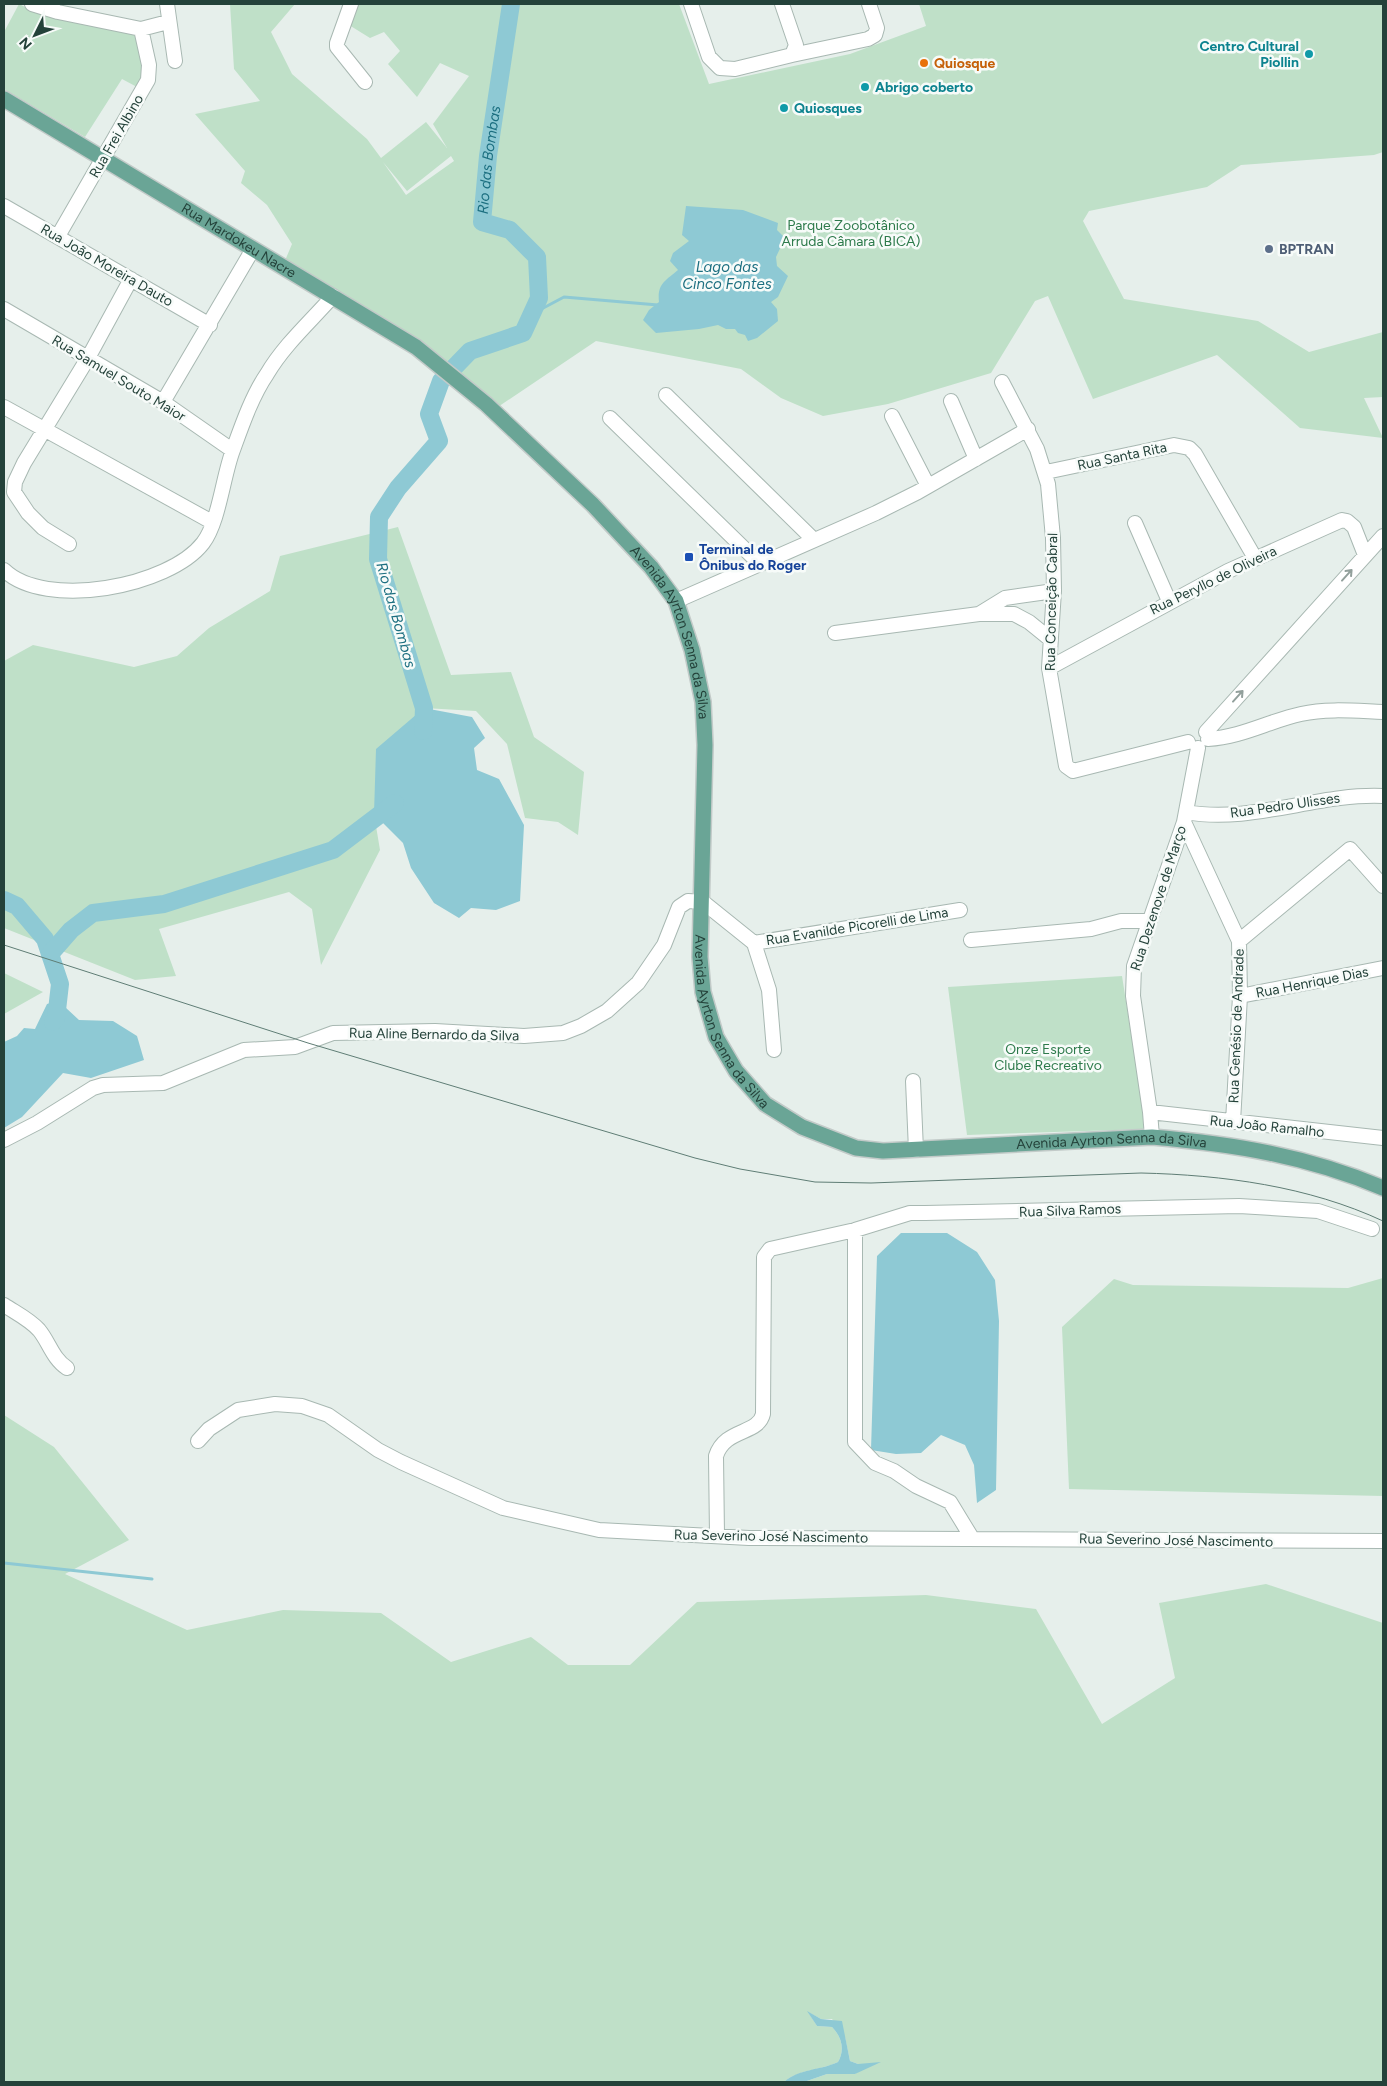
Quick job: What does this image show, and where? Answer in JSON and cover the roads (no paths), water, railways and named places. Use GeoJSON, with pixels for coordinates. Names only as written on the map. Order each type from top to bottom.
{"type":"FeatureCollection","features":[{"type":"Feature","properties":{"kind":"main road","name":"Rua Mardokeu Nacre"},"geometry":{"type":"LineString","coordinates":[[4,99],[416,347],[469,390]]}},
{"type":"Feature","properties":{"kind":"main road","name":"Avenida Ayrton Senna da Silva"},"geometry":{"type":"LineString","coordinates":[[469,390],[593,505],[651,567],[676,601],[692,650],[703,702],[705,745],[703,902],[700,957],[703,992],[716,1037],[736,1072],[765,1104],[802,1127],[856,1148],[883,1151],[916,1150],[1152,1138],[1240,1146],[1301,1160],[1383,1188]]}},
{"type":"Feature","properties":{"kind":"street"},"geometry":{"type":"LineString","coordinates":[[32,4],[58,12],[141,28],[168,22]]}},
{"type":"Feature","properties":{"kind":"street"},"geometry":{"type":"LineString","coordinates":[[167,4],[174,61]]}},
{"type":"Feature","properties":{"kind":"street"},"geometry":{"type":"LineString","coordinates":[[351,4],[337,43],[337,48],[364,82]]}},
{"type":"Feature","properties":{"kind":"street"},"geometry":{"type":"LineString","coordinates":[[691,4],[709,57],[720,68],[735,69],[868,39],[875,35],[877,28],[869,4]]}},
{"type":"Feature","properties":{"kind":"street"},"geometry":{"type":"LineString","coordinates":[[782,4],[795,39],[795,51],[792,55]]}},
{"type":"Feature","properties":{"kind":"street","name":"Rua Frei Albino"},"geometry":{"type":"LineString","coordinates":[[58,236],[148,80],[149,65],[141,28]]}},
{"type":"Feature","properties":{"kind":"street","name":"Rua João Moreira Dauto"},"geometry":{"type":"LineString","coordinates":[[4,206],[210,325]]}},
{"type":"Feature","properties":{"kind":"street"},"geometry":{"type":"LineString","coordinates":[[163,402],[253,249]]}},
{"type":"Feature","properties":{"kind":"street"},"geometry":{"type":"LineString","coordinates":[[69,544],[44,528],[33,518],[18,502],[14,492],[19,472],[88,358],[131,279]]}},
{"type":"Feature","properties":{"kind":"street"},"geometry":{"type":"LineString","coordinates":[[4,570],[16,580],[31,586],[63,591],[91,590],[149,577],[170,568],[195,551],[203,542],[212,522],[232,450],[267,372],[333,296]]}},
{"type":"Feature","properties":{"kind":"street","name":"Rua Samuel Souto Maior"},"geometry":{"type":"LineString","coordinates":[[4,309],[163,402],[232,450]]}},
{"type":"Feature","properties":{"kind":"street","name":"Rua Conceição Cabral"},"geometry":{"type":"LineString","coordinates":[[1002,382],[1028,429],[1046,472],[1053,538],[1054,591],[1049,668],[1066,766],[1069,770],[1073,771],[1200,741]]}},
{"type":"Feature","properties":{"kind":"street"},"geometry":{"type":"LineString","coordinates":[[666,395],[814,540]]}},
{"type":"Feature","properties":{"kind":"street"},"geometry":{"type":"LineString","coordinates":[[951,401],[976,459]]}},
{"type":"Feature","properties":{"kind":"street"},"geometry":{"type":"LineString","coordinates":[[4,407],[44,431],[212,522]]}},
{"type":"Feature","properties":{"kind":"street"},"geometry":{"type":"LineString","coordinates":[[892,416],[928,486]]}},
{"type":"Feature","properties":{"kind":"street"},"geometry":{"type":"LineString","coordinates":[[610,418],[759,563]]}},
{"type":"Feature","properties":{"kind":"street"},"geometry":{"type":"LineString","coordinates":[[676,601],[876,513],[928,486],[1028,429]]}},
{"type":"Feature","properties":{"kind":"street","name":"Rua Santa Rita"},"geometry":{"type":"LineString","coordinates":[[1046,472],[1174,445],[1189,448],[1200,462],[1255,558]]}},
{"type":"Feature","properties":{"kind":"street","name":"Rua Peryllo de Oliveira"},"geometry":{"type":"LineString","coordinates":[[1049,668],[1170,601],[1255,558],[1342,520],[1347,520],[1354,527],[1365,555]]}},
{"type":"Feature","properties":{"kind":"street"},"geometry":{"type":"LineString","coordinates":[[1135,523],[1170,601]]}},
{"type":"Feature","properties":{"kind":"street"},"geometry":{"type":"LineString","coordinates":[[1200,741],[1383,536]]}},
{"type":"Feature","properties":{"kind":"street"},"geometry":{"type":"LineString","coordinates":[[978,614],[1005,598],[1054,591]]}},
{"type":"Feature","properties":{"kind":"street"},"geometry":{"type":"LineString","coordinates":[[835,633],[978,614],[1014,614],[1030,622],[1050,639]]}},
{"type":"Feature","properties":{"kind":"street"},"geometry":{"type":"LineString","coordinates":[[1200,741],[1241,734],[1290,717],[1313,712],[1383,712]]}},
{"type":"Feature","properties":{"kind":"street","name":"Rua Dezenove de Março"},"geometry":{"type":"LineString","coordinates":[[1152,1138],[1132,980],[1136,955],[1185,817],[1200,741]]}},
{"type":"Feature","properties":{"kind":"street","name":"Rua Pedro Ulisses"},"geometry":{"type":"LineString","coordinates":[[1185,817],[1200,814],[1240,812],[1344,796],[1383,796]]}},
{"type":"Feature","properties":{"kind":"street","name":"Rua Genésio de Andrade"},"geometry":{"type":"LineString","coordinates":[[1185,817],[1239,941],[1240,996],[1233,1122]]}},
{"type":"Feature","properties":{"kind":"street"},"geometry":{"type":"LineString","coordinates":[[1239,941],[1350,850],[1383,886]]}},
{"type":"Feature","properties":{"kind":"street","name":"Rua Aline Bernardo da Silva"},"geometry":{"type":"LineString","coordinates":[[4,1140],[37,1123],[93,1088],[110,1085],[163,1082],[244,1050],[295,1047],[333,1033],[346,1032],[435,1031],[524,1036],[563,1033],[581,1026],[622,999],[653,963],[664,944],[679,907],[688,901],[703,902]]}},
{"type":"Feature","properties":{"kind":"street"},"geometry":{"type":"LineString","coordinates":[[703,902],[754,943],[769,990],[774,1050]]}},
{"type":"Feature","properties":{"kind":"street","name":"Rua Evanilde Picorelli de Lima"},"geometry":{"type":"LineString","coordinates":[[754,943],[960,910]]}},
{"type":"Feature","properties":{"kind":"street"},"geometry":{"type":"LineString","coordinates":[[971,940],[1091,929],[1121,920],[1148,921]]}},
{"type":"Feature","properties":{"kind":"street","name":"Rua Henrique Dias"},"geometry":{"type":"LineString","coordinates":[[1240,996],[1383,968]]}},
{"type":"Feature","properties":{"kind":"street"},"geometry":{"type":"LineString","coordinates":[[913,1081],[916,1150]]}},
{"type":"Feature","properties":{"kind":"street","name":"Rua João Ramalho"},"geometry":{"type":"LineString","coordinates":[[1150,1112],[1383,1138]]}},
{"type":"Feature","properties":{"kind":"street","name":"Rua Silva Ramos"},"geometry":{"type":"LineString","coordinates":[[716,1535],[716,1456],[719,1448],[726,1439],[756,1425],[762,1420],[764,1257],[770,1249],[856,1230],[910,1213],[1239,1206],[1318,1211],[1372,1229]]}},
{"type":"Feature","properties":{"kind":"street"},"geometry":{"type":"LineString","coordinates":[[856,1230],[855,1442],[875,1463],[894,1471],[916,1486],[950,1502],[972,1538]]}},
{"type":"Feature","properties":{"kind":"street"},"geometry":{"type":"LineString","coordinates":[[4,1305],[31,1322],[40,1331],[59,1362],[66,1368]]}},
{"type":"Feature","properties":{"kind":"street","name":"Rua Severino José Nascimento"},"geometry":{"type":"LineString","coordinates":[[198,1441],[209,1429],[238,1410],[275,1404],[302,1406],[328,1415],[378,1450],[401,1462],[503,1508],[599,1530],[759,1538],[1383,1542]]}},
{"type":"Feature","properties":{"kind":"water","name":"Lago das Cinco Fontes"},"geometry":{"type":"Polygon","coordinates":[[[686,206],[743,210],[778,223],[777,230],[785,238],[776,257],[777,266],[788,276],[778,297],[771,302],[777,309],[778,321],[757,338],[748,341],[745,335],[738,333],[735,329],[726,329],[718,325],[699,329],[656,333],[643,320],[649,310],[659,302],[659,291],[663,283],[678,270],[670,261],[673,253],[689,241],[682,235],[686,206]]]}},
{"type":"Feature","properties":{"kind":"water"},"geometry":{"type":"Polygon","coordinates":[[[424,708],[472,717],[485,738],[474,748],[477,770],[499,779],[524,825],[520,901],[496,910],[471,908],[459,918],[434,903],[411,868],[403,843],[374,814],[376,749],[424,708]]]}},
{"type":"Feature","properties":{"kind":"water"},"geometry":{"type":"Polygon","coordinates":[[[64,999],[65,1007],[79,1020],[113,1021],[137,1036],[144,1060],[91,1078],[63,1073],[22,1117],[4,1128],[4,1042],[17,1036],[24,1028],[35,1029],[47,1004],[64,999]]]}},
{"type":"Feature","properties":{"kind":"water"},"geometry":{"type":"Polygon","coordinates":[[[901,1233],[947,1233],[977,1252],[995,1280],[999,1321],[996,1490],[977,1503],[974,1465],[965,1445],[941,1435],[921,1453],[896,1454],[871,1450],[877,1256],[901,1233]]]}},
{"type":"Feature","properties":{"kind":"water"},"geometry":{"type":"Polygon","coordinates":[[[807,2011],[821,2019],[842,2021],[850,2061],[858,2064],[881,2062],[855,2074],[827,2074],[804,2082],[784,2082],[797,2074],[838,2062],[840,2057],[842,2048],[840,2039],[835,2031],[832,2027],[817,2026],[807,2011]]]}},
{"type":"Feature","properties":{"kind":"waterway","name":"Rio das Bombas"},"geometry":{"type":"LineString","coordinates":[[423,731],[424,708],[378,559],[379,517],[398,488],[439,441],[429,414],[441,381],[470,351],[523,333],[539,298],[537,257],[510,230],[482,222],[488,156],[511,4]]}},
{"type":"Feature","properties":{"kind":"waterway"},"geometry":{"type":"LineString","coordinates":[[532,314],[564,297],[658,305]]}},
{"type":"Feature","properties":{"kind":"waterway"},"geometry":{"type":"LineString","coordinates":[[50,954],[71,930],[93,913],[164,904],[333,850],[395,803]]}},
{"type":"Feature","properties":{"kind":"waterway"},"geometry":{"type":"LineString","coordinates":[[4,900],[17,906],[45,939],[60,984],[56,1019],[53,1022]]}},
{"type":"Feature","properties":{"kind":"waterway"},"geometry":{"type":"LineString","coordinates":[[4,1563],[152,1579]]}},
{"type":"Feature","properties":{"kind":"tram line"},"geometry":{"type":"LineString","coordinates":[[4,945],[308,1043],[695,1158],[740,1169],[815,1182],[871,1183],[1141,1173],[1203,1176],[1295,1191],[1325,1199],[1383,1221]]}},
{"type":"Feature","properties":{"kind":"place","name":"Centro Cultural Piollin"},"geometry":{"type":"Point","coordinates":[1309,54]}},
{"type":"Feature","properties":{"kind":"place","name":"Quiosque"},"geometry":{"type":"Point","coordinates":[924,63]}},
{"type":"Feature","properties":{"kind":"place","name":"Abrigo coberto"},"geometry":{"type":"Point","coordinates":[865,87]}},
{"type":"Feature","properties":{"kind":"place","name":"Quiosques"},"geometry":{"type":"Point","coordinates":[784,108]}},
{"type":"Feature","properties":{"kind":"place","name":"BPTRAN"},"geometry":{"type":"Point","coordinates":[1269,249]}},
{"type":"Feature","properties":{"kind":"place","name":"Terminal de Ônibus do Roger"},"geometry":{"type":"Point","coordinates":[689,557]}},
{"type":"Feature","properties":{"kind":"park label","name":"Parque Zoobotânico Arruda Câmara (BICA)"},"geometry":{"type":"Point","coordinates":[851,234]}},
{"type":"Feature","properties":{"kind":"park label","name":"Onze Esporte Clube Recreativo"},"geometry":{"type":"Point","coordinates":[1048,1058]}}]}
